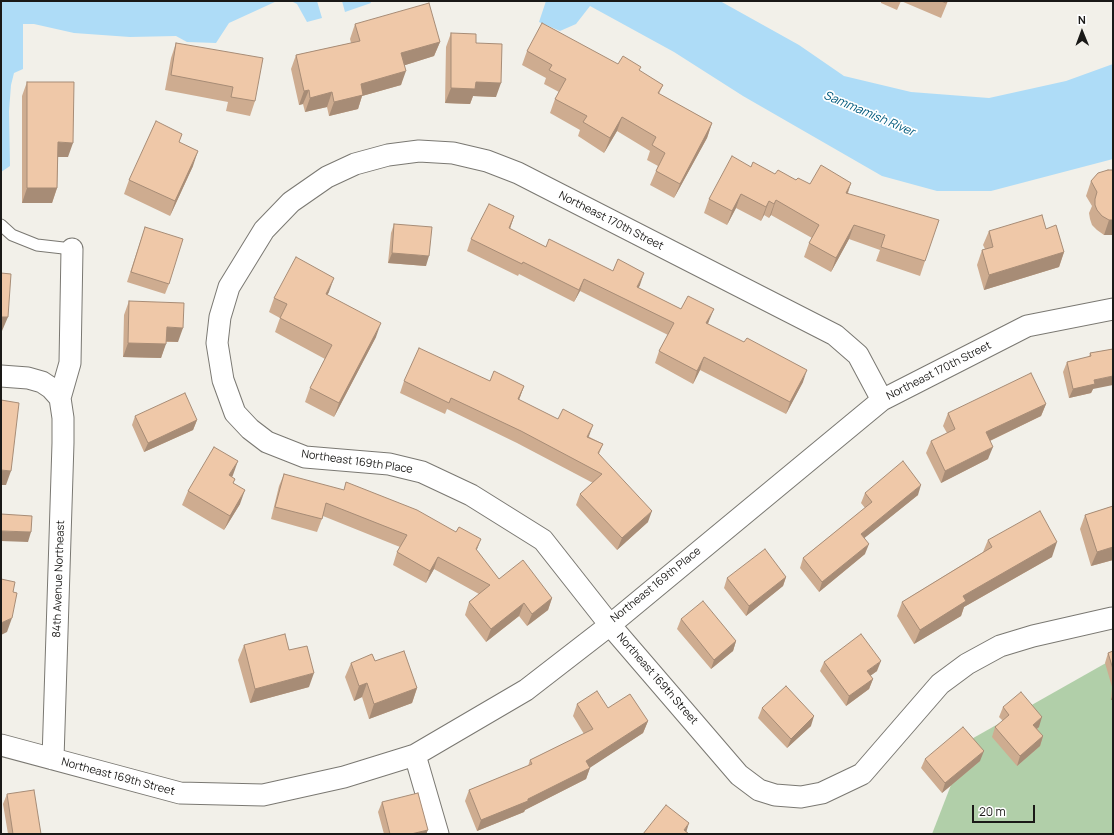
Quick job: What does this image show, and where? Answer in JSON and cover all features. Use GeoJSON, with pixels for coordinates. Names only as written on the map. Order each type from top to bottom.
{"type":"FeatureCollection","features":[{"type":"Feature","properties":{"kind":"street","name":"Northeast 170th Street"},"geometry":{"type":"LineString","coordinates":[[235,412],[224,380],[217,343],[220,317],[229,287],[264,230],[291,202],[327,177],[355,164],[388,155],[420,151],[453,153],[487,161],[518,173],[835,335],[858,355],[882,400],[1027,326],[1113,309]]}},
{"type":"Feature","properties":{"kind":"street","name":"84th Avenue Northeast"},"geometry":{"type":"LineString","coordinates":[[53,759],[63,443],[63,418],[60,398],[70,363],[72,249]]}},
{"type":"Feature","properties":{"kind":"street"},"geometry":{"type":"LineString","coordinates":[[1,376],[28,378],[42,382],[51,388],[60,398]]}},
{"type":"Feature","properties":{"kind":"street","name":"Northeast 169th Place"},"geometry":{"type":"LineString","coordinates":[[235,412],[250,429],[267,442],[305,456],[389,464],[422,472],[471,495],[543,540],[610,624],[882,400]]}},
{"type":"Feature","properties":{"kind":"street","name":"Northeast 169th Street"},"geometry":{"type":"LineString","coordinates":[[1,745],[180,793],[263,794],[344,777],[415,755],[526,690],[610,624],[739,775],[759,790],[775,795],[801,797],[822,793],[862,774],[940,684],[967,664],[1000,646],[1033,636],[1112,618]]}},
{"type":"Feature","properties":{"kind":"street"},"geometry":{"type":"LineString","coordinates":[[415,755],[438,834]]}},
{"type":"Feature","properties":{"kind":"lane"},"geometry":{"type":"LineString","coordinates":[[1,225],[12,235],[37,245],[72,249]]}},
{"type":"Feature","properties":{"kind":"green space"},"geometry":{"type":"Polygon","coordinates":[[[1113,659],[1113,834],[932,834],[968,741],[1113,659]]]}},
{"type":"Feature","properties":{"kind":"water"},"geometry":{"type":"Polygon","coordinates":[[[1,1],[277,1],[229,23],[216,43],[187,42],[176,36],[130,37],[74,33],[34,24],[23,24],[23,69],[14,73],[11,85],[9,111],[10,166],[1,172],[1,1]]]}},
{"type":"Feature","properties":{"kind":"water"},"geometry":{"type":"Polygon","coordinates":[[[291,1],[317,1],[322,18],[307,22],[297,4],[291,1]]]}},
{"type":"Feature","properties":{"kind":"water"},"geometry":{"type":"Polygon","coordinates":[[[342,1],[370,1],[371,3],[345,12],[342,1]]]}},
{"type":"Feature","properties":{"kind":"water","name":"Sammamish River"},"geometry":{"type":"Polygon","coordinates":[[[546,1],[720,1],[799,45],[844,76],[911,92],[989,98],[1066,81],[1113,64],[1113,159],[991,191],[937,191],[882,176],[743,96],[674,52],[590,6],[576,24],[560,31],[539,22],[546,1]]]}},
{"type":"Feature","properties":{"kind":"building"},"geometry":{"type":"Polygon","coordinates":[[[429,3],[440,42],[401,53],[406,71],[361,84],[363,95],[334,102],[332,92],[310,98],[309,90],[304,91],[296,55],[360,41],[355,24],[429,3]]]}},
{"type":"Feature","properties":{"kind":"building"},"geometry":{"type":"Polygon","coordinates":[[[542,23],[618,64],[623,56],[641,67],[639,70],[663,85],[658,93],[712,123],[680,184],[656,171],[665,153],[652,145],[656,137],[622,117],[610,138],[583,122],[587,116],[555,99],[566,79],[549,70],[552,65],[527,51],[542,23]]]}},
{"type":"Feature","properties":{"kind":"building"},"geometry":{"type":"Polygon","coordinates":[[[451,33],[476,34],[476,43],[502,44],[501,83],[476,82],[475,89],[451,88],[451,33]]]}},
{"type":"Feature","properties":{"kind":"building"},"geometry":{"type":"Polygon","coordinates":[[[176,43],[263,58],[255,101],[231,97],[233,87],[171,75],[176,43]]]}},
{"type":"Feature","properties":{"kind":"building"},"geometry":{"type":"Polygon","coordinates":[[[27,82],[74,82],[73,143],[58,142],[57,188],[27,188],[27,82]]]}},
{"type":"Feature","properties":{"kind":"building"},"geometry":{"type":"Polygon","coordinates":[[[156,121],[182,134],[179,142],[198,151],[175,201],[129,180],[156,121]]]}},
{"type":"Feature","properties":{"kind":"building"},"geometry":{"type":"Polygon","coordinates":[[[732,156],[751,167],[753,162],[775,174],[778,170],[796,180],[798,178],[810,184],[821,165],[851,183],[846,193],[939,220],[925,261],[881,247],[885,235],[854,225],[836,258],[809,243],[819,225],[776,200],[774,204],[769,201],[766,207],[741,194],[732,211],[709,199],[732,156]]]}},
{"type":"Feature","properties":{"kind":"building"},"geometry":{"type":"Polygon","coordinates":[[[1113,170],[1113,220],[1109,220],[1102,216],[1097,210],[1095,199],[1097,192],[1091,181],[1098,173],[1113,170]]]}},
{"type":"Feature","properties":{"kind":"building"},"geometry":{"type":"Polygon","coordinates":[[[489,204],[514,216],[509,228],[546,247],[549,239],[613,271],[618,259],[644,273],[637,287],[681,309],[688,296],[714,309],[706,323],[744,342],[747,338],[807,370],[790,402],[704,357],[697,371],[659,351],[674,323],[584,279],[579,290],[523,262],[522,264],[471,239],[489,204]]]}},
{"type":"Feature","properties":{"kind":"building"},"geometry":{"type":"Polygon","coordinates":[[[1042,215],[1046,229],[1056,225],[1064,252],[989,275],[982,250],[993,247],[989,231],[1042,215]]]}},
{"type":"Feature","properties":{"kind":"building"},"geometry":{"type":"Polygon","coordinates":[[[394,224],[432,227],[429,256],[392,253],[394,224]]]}},
{"type":"Feature","properties":{"kind":"building"},"geometry":{"type":"Polygon","coordinates":[[[145,227],[183,239],[169,284],[131,272],[145,227]]]}},
{"type":"Feature","properties":{"kind":"building"},"geometry":{"type":"Polygon","coordinates":[[[296,257],[334,278],[326,294],[381,323],[339,403],[310,388],[332,345],[280,318],[287,304],[274,298],[296,257]]]}},
{"type":"Feature","properties":{"kind":"building"},"geometry":{"type":"Polygon","coordinates":[[[1,273],[11,274],[8,317],[1,317],[1,273]]]}},
{"type":"Feature","properties":{"kind":"building"},"geometry":{"type":"Polygon","coordinates":[[[129,301],[184,303],[183,328],[167,327],[166,344],[128,343],[129,301]]]}},
{"type":"Feature","properties":{"kind":"building"},"geometry":{"type":"Polygon","coordinates":[[[419,348],[490,381],[494,371],[524,386],[518,399],[558,419],[563,409],[593,425],[587,437],[603,444],[598,453],[652,511],[622,538],[580,494],[602,474],[521,431],[451,398],[449,403],[404,381],[419,348]]]}},
{"type":"Feature","properties":{"kind":"building"},"geometry":{"type":"Polygon","coordinates":[[[1113,349],[1113,376],[1094,380],[1095,384],[1073,389],[1067,362],[1091,356],[1090,353],[1113,349]]]}},
{"type":"Feature","properties":{"kind":"building"},"geometry":{"type":"Polygon","coordinates":[[[1031,373],[1046,404],[986,432],[993,447],[945,471],[931,441],[955,429],[948,413],[1031,373]]]}},
{"type":"Feature","properties":{"kind":"building"},"geometry":{"type":"Polygon","coordinates":[[[185,393],[197,420],[148,443],[135,416],[185,393]]]}},
{"type":"Feature","properties":{"kind":"building"},"geometry":{"type":"Polygon","coordinates":[[[1,400],[19,403],[11,471],[1,470],[1,400]]]}},
{"type":"Feature","properties":{"kind":"building"},"geometry":{"type":"Polygon","coordinates":[[[214,447],[238,461],[229,475],[235,479],[233,483],[245,490],[230,516],[188,491],[214,447]]]}},
{"type":"Feature","properties":{"kind":"building"},"geometry":{"type":"Polygon","coordinates":[[[903,461],[921,485],[861,534],[869,544],[822,582],[803,558],[872,502],[865,493],[903,461]]]}},
{"type":"Feature","properties":{"kind":"building"},"geometry":{"type":"Polygon","coordinates":[[[284,474],[344,490],[346,482],[417,510],[456,532],[459,527],[481,539],[476,549],[499,579],[523,560],[552,598],[532,614],[524,603],[491,629],[469,602],[490,585],[438,557],[430,571],[397,552],[407,535],[326,503],[322,519],[275,507],[284,474]]]}},
{"type":"Feature","properties":{"kind":"building"},"geometry":{"type":"Polygon","coordinates":[[[1113,506],[1113,547],[1097,552],[1085,515],[1113,506]]]}},
{"type":"Feature","properties":{"kind":"building"},"geometry":{"type":"Polygon","coordinates":[[[1040,511],[1057,542],[963,596],[966,601],[920,630],[902,602],[992,547],[988,540],[1040,511]]]}},
{"type":"Feature","properties":{"kind":"building"},"geometry":{"type":"Polygon","coordinates":[[[1,514],[32,516],[31,532],[1,531],[1,514]]]}},
{"type":"Feature","properties":{"kind":"building"},"geometry":{"type":"Polygon","coordinates":[[[765,549],[786,577],[749,606],[727,578],[765,549]]]}},
{"type":"Feature","properties":{"kind":"building"},"geometry":{"type":"Polygon","coordinates":[[[1,579],[15,582],[13,592],[17,593],[12,618],[1,623],[1,579]]]}},
{"type":"Feature","properties":{"kind":"building"},"geometry":{"type":"Polygon","coordinates":[[[703,601],[736,641],[714,660],[681,619],[703,601]]]}},
{"type":"Feature","properties":{"kind":"building"},"geometry":{"type":"Polygon","coordinates":[[[285,634],[289,650],[307,646],[314,673],[255,689],[244,645],[285,634]]]}},
{"type":"Feature","properties":{"kind":"building"},"geometry":{"type":"Polygon","coordinates":[[[861,634],[881,661],[867,671],[873,679],[849,696],[824,662],[861,634]]]}},
{"type":"Feature","properties":{"kind":"building"},"geometry":{"type":"Polygon","coordinates":[[[404,651],[417,688],[374,704],[367,683],[359,686],[351,663],[372,654],[375,661],[404,651]]]}},
{"type":"Feature","properties":{"kind":"building"},"geometry":{"type":"Polygon","coordinates":[[[1113,651],[1113,669],[1108,653],[1113,651]]]}},
{"type":"Feature","properties":{"kind":"building"},"geometry":{"type":"Polygon","coordinates":[[[786,686],[814,716],[791,739],[762,708],[786,686]]]}},
{"type":"Feature","properties":{"kind":"building"},"geometry":{"type":"Polygon","coordinates":[[[597,691],[608,708],[630,694],[648,721],[586,761],[590,768],[528,799],[528,801],[481,820],[469,790],[532,764],[530,760],[593,729],[577,704],[597,691]]]}},
{"type":"Feature","properties":{"kind":"building"},"geometry":{"type":"Polygon","coordinates":[[[1021,692],[1042,717],[1033,725],[1043,736],[1020,756],[995,727],[1009,715],[1003,707],[1021,692]]]}},
{"type":"Feature","properties":{"kind":"building"},"geometry":{"type":"Polygon","coordinates":[[[963,727],[984,751],[945,783],[925,759],[963,727]]]}},
{"type":"Feature","properties":{"kind":"building"},"geometry":{"type":"Polygon","coordinates":[[[34,790],[41,834],[13,834],[7,794],[34,790]]]}},
{"type":"Feature","properties":{"kind":"building"},"geometry":{"type":"Polygon","coordinates":[[[418,793],[428,830],[411,834],[390,834],[382,802],[418,793]]]}},
{"type":"Feature","properties":{"kind":"building"},"geometry":{"type":"Polygon","coordinates":[[[666,805],[689,823],[684,830],[689,834],[643,834],[666,805]]]}}]}
